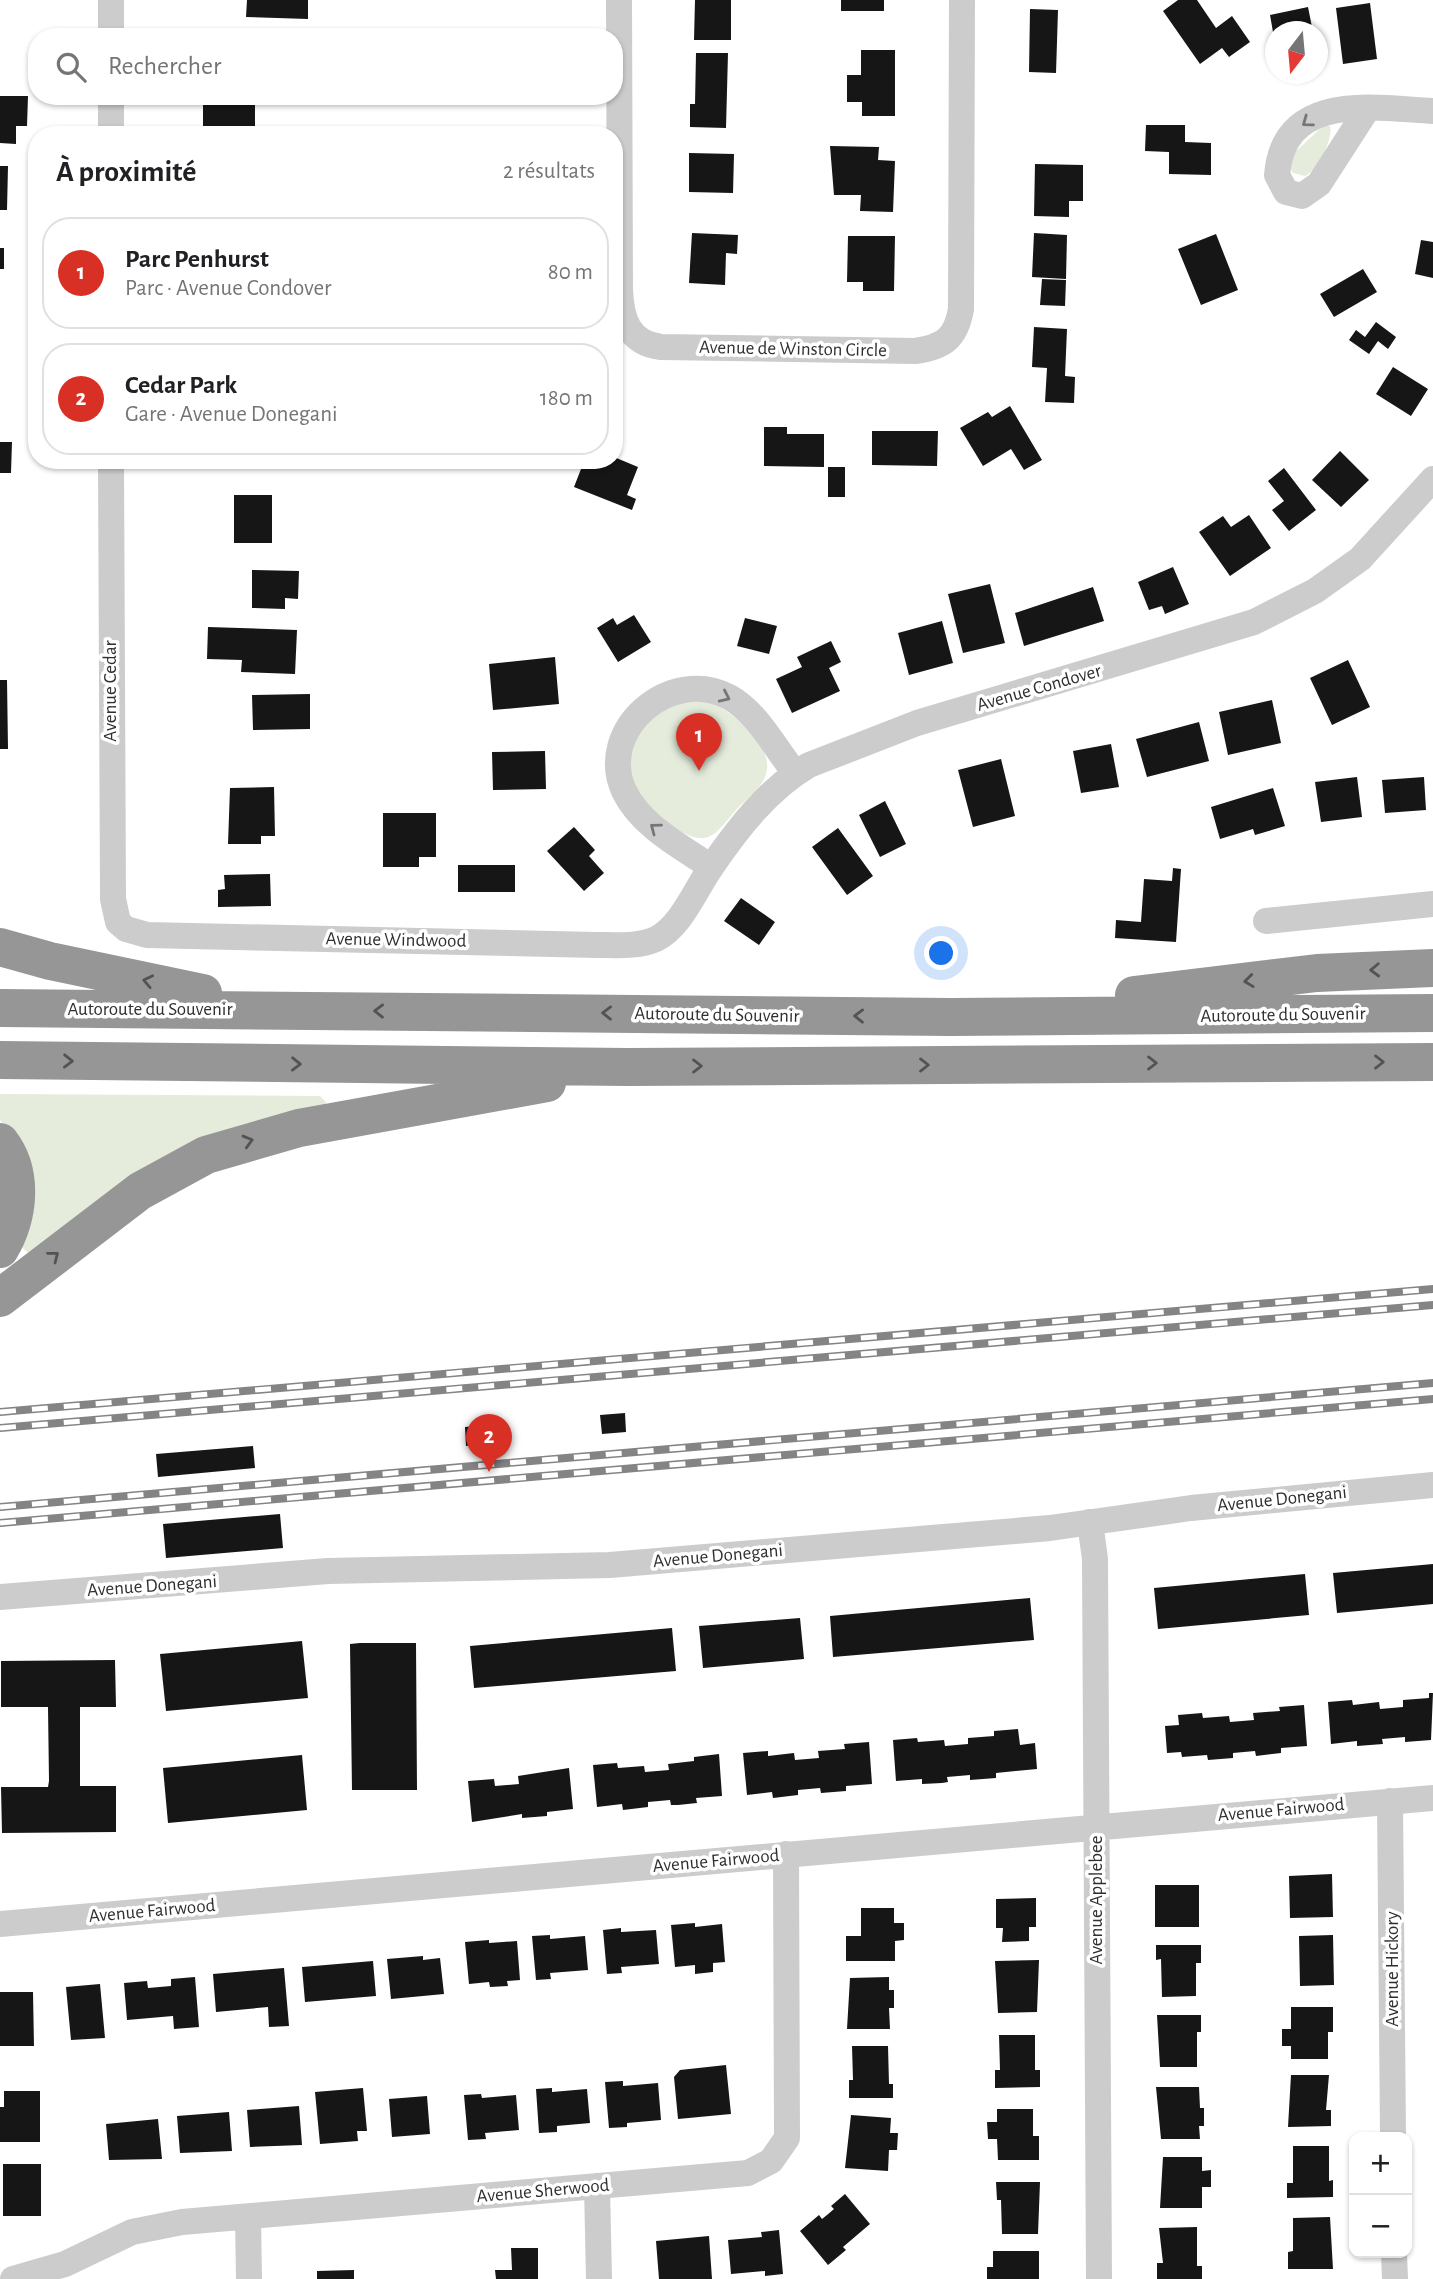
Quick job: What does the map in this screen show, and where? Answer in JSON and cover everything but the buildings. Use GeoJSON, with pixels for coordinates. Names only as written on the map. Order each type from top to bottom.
{"type":"FeatureCollection","features":[{"type":"Feature","properties":{"kind":"highway"},"geometry":{"type":"LineString","coordinates":[[0,947],[50,961],[286,1010]]}},
{"type":"Feature","properties":{"kind":"highway"},"geometry":{"type":"LineString","coordinates":[[951,1017],[1317,973],[1433,968]]}},
{"type":"Feature","properties":{"kind":"highway","name":"Autoroute du Souvenir"},"geometry":{"type":"LineString","coordinates":[[0,1008],[951,1017],[1433,1013]]}},
{"type":"Feature","properties":{"kind":"highway"},"geometry":{"type":"LineString","coordinates":[[0,1060],[628,1067],[1433,1062]]}},
{"type":"Feature","properties":{"kind":"highway"},"geometry":{"type":"LineString","coordinates":[[0,1298],[140,1191],[184,1165],[231,1146],[348,1118],[430,1106],[628,1067]]}},
{"type":"Feature","properties":{"kind":"highway"},"geometry":{"type":"LineString","coordinates":[[0,1142],[11,1160],[17,1195],[10,1228],[0,1248]]}},
{"type":"Feature","properties":{"kind":"street"},"geometry":{"type":"LineString","coordinates":[[111,0],[111,28]]}},
{"type":"Feature","properties":{"kind":"street","name":"Avenue de Winston Circle"},"geometry":{"type":"LineString","coordinates":[[620,0],[620,28]]}},
{"type":"Feature","properties":{"kind":"street","name":"Avenue de Winston Circle"},"geometry":{"type":"LineString","coordinates":[[623,316],[630,332],[645,343],[661,347],[915,351],[947,341],[956,330],[961,309],[962,0]]}},
{"type":"Feature","properties":{"kind":"street"},"geometry":{"type":"LineString","coordinates":[[111,105],[111,126]]}},
{"type":"Feature","properties":{"kind":"street","name":"Avenue de Winston Circle"},"geometry":{"type":"LineString","coordinates":[[620,105],[620,126]]}},
{"type":"Feature","properties":{"kind":"street"},"geometry":{"type":"LineString","coordinates":[[1368,108],[1433,111]]}},
{"type":"Feature","properties":{"kind":"street","name":"Avenue Cedar"},"geometry":{"type":"LineString","coordinates":[[111,469],[110,794],[113,899],[118,922]]}},
{"type":"Feature","properties":{"kind":"street","name":"Avenue Condover"},"geometry":{"type":"LineString","coordinates":[[672,926],[711,867],[758,807],[795,773],[825,757],[916,723],[1213,637],[1262,619],[1315,591],[1360,559],[1433,479]]}},
{"type":"Feature","properties":{"kind":"street"},"geometry":{"type":"LineString","coordinates":[[711,867],[642,818],[622,787],[619,774],[622,739],[636,716],[656,698],[674,692],[704,690],[727,696],[746,710],[795,773]]}},
{"type":"Feature","properties":{"kind":"street"},"geometry":{"type":"LineString","coordinates":[[1266,921],[1433,904]]}},
{"type":"Feature","properties":{"kind":"street","name":"Avenue Windwood"},"geometry":{"type":"LineString","coordinates":[[118,922],[127,929],[147,935],[597,945],[645,943],[666,933],[672,926]]}},
{"type":"Feature","properties":{"kind":"street","name":"Avenue Donegani"},"geometry":{"type":"LineString","coordinates":[[0,1597],[328,1571],[610,1565],[983,1535],[1247,1502],[1433,1485]]}},
{"type":"Feature","properties":{"kind":"street","name":"Avenue Applebee"},"geometry":{"type":"LineString","coordinates":[[1090,1522],[1095,1559],[1099,2279]]}},
{"type":"Feature","properties":{"kind":"street","name":"Avenue Fairwood"},"geometry":{"type":"LineString","coordinates":[[0,1924],[1433,1798]]}},
{"type":"Feature","properties":{"kind":"street","name":"Avenue Hickory"},"geometry":{"type":"LineString","coordinates":[[1390,1801],[1393,2132]]}},
{"type":"Feature","properties":{"kind":"street","name":"Avenue Sherwood"},"geometry":{"type":"LineString","coordinates":[[13,2279],[65,2264],[132,2232],[182,2222],[748,2173],[771,2161],[787,2138],[786,1854]]}},
{"type":"Feature","properties":{"kind":"street"},"geometry":{"type":"LineString","coordinates":[[597,2186],[598,2279]]}},
{"type":"Feature","properties":{"kind":"street"},"geometry":{"type":"LineString","coordinates":[[248,2217],[248,2279]]}},
{"type":"Feature","properties":{"kind":"street"},"geometry":{"type":"LineString","coordinates":[[1394,2258],[1395,2279]]}},
{"type":"Feature","properties":{"kind":"green space"},"geometry":{"type":"Polygon","coordinates":[[[1325,124],[1330,126],[1329,139],[1315,168],[1305,176],[1293,173],[1290,168],[1294,153],[1325,124]]]}},
{"type":"Feature","properties":{"kind":"green space"},"geometry":{"type":"Polygon","coordinates":[[[707,701],[728,712],[749,730],[764,752],[767,763],[766,774],[757,789],[717,831],[704,838],[685,834],[674,828],[645,802],[634,785],[630,760],[638,736],[653,716],[675,704],[707,701]]]}},
{"type":"Feature","properties":{"kind":"green space"},"geometry":{"type":"Polygon","coordinates":[[[0,1094],[320,1096],[326,1102],[323,1112],[31,1255],[20,1246],[20,1146],[0,1120],[0,1094]]]}},
{"type":"Feature","properties":{"kind":"railway"},"geometry":{"type":"LineString","coordinates":[[0,1412],[1433,1289]]}},
{"type":"Feature","properties":{"kind":"railway"},"geometry":{"type":"LineString","coordinates":[[0,1428],[1433,1305]]}},
{"type":"Feature","properties":{"kind":"railway"},"geometry":{"type":"LineString","coordinates":[[0,1507],[1433,1383]]}},
{"type":"Feature","properties":{"kind":"railway"},"geometry":{"type":"LineString","coordinates":[[0,1523],[1433,1399]]}},
{"type":"Feature","properties":{"kind":"place","name":"Parc Penhurst"},"geometry":{"type":"Point","coordinates":[699,771]}},
{"type":"Feature","properties":{"kind":"place","name":"Cedar Park"},"geometry":{"type":"Point","coordinates":[489,1472]}}]}
